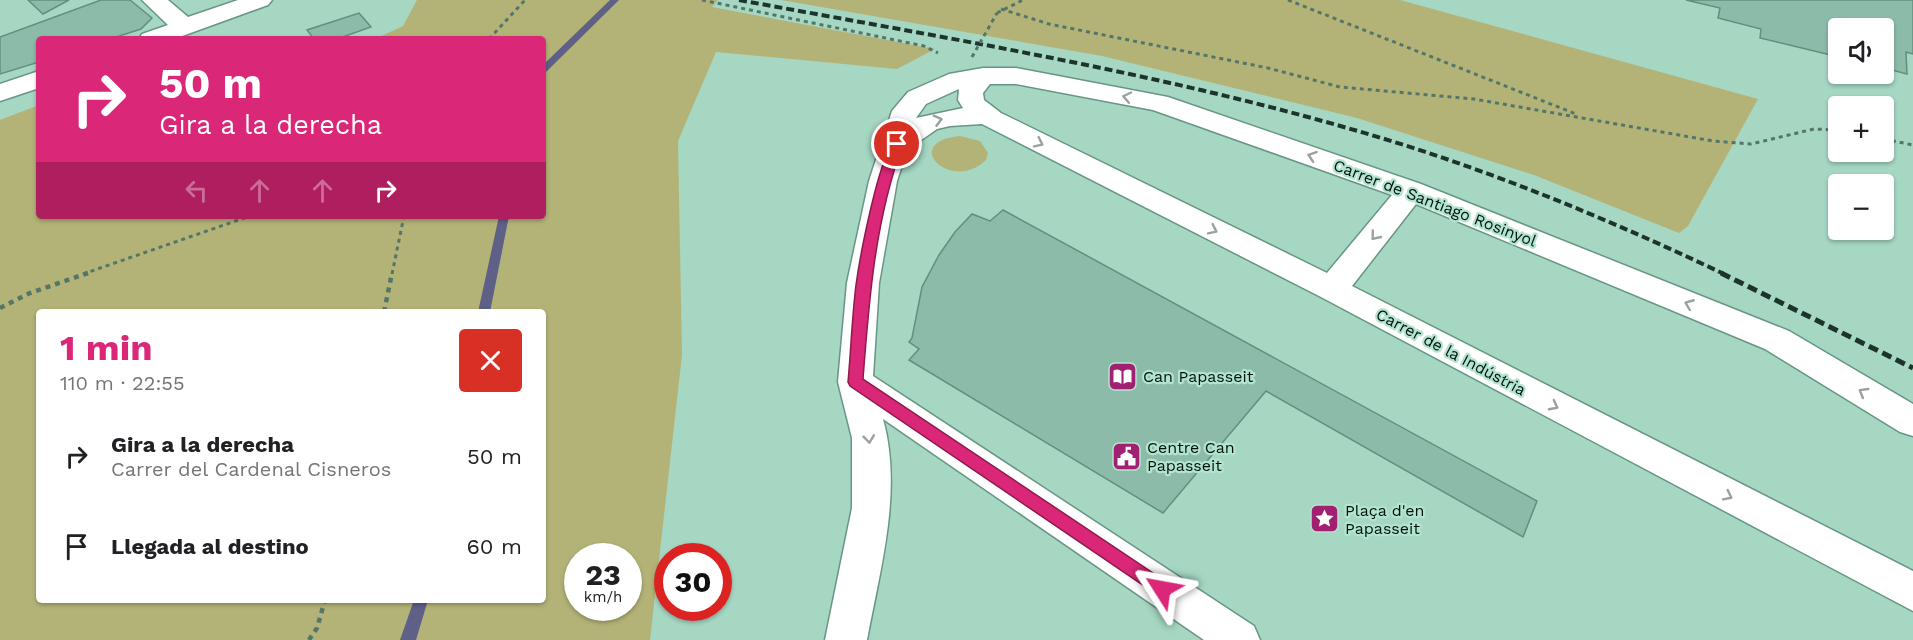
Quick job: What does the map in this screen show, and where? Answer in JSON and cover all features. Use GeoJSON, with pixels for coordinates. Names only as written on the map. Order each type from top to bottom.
{"type":"FeatureCollection","features":[{"type":"Feature","properties":{"kind":"street"},"geometry":{"type":"LineString","coordinates":[[154,0],[185,27]]}},
{"type":"Feature","properties":{"kind":"street"},"geometry":{"type":"LineString","coordinates":[[160,36],[260,0]]}},
{"type":"Feature","properties":{"kind":"street","name":"Carrer de Santiago Rosinyol"},"geometry":{"type":"LineString","coordinates":[[846,640],[871,508],[870,438],[855,382],[863,283],[883,181],[897,144],[905,111],[917,98],[958,80],[978,67],[1159,103],[1412,191],[1777,340],[1913,422]]}},
{"type":"Feature","properties":{"kind":"street","name":"Carrer de la Indústria"},"geometry":{"type":"LineString","coordinates":[[978,67],[970,91],[971,100],[976,108],[987,116],[1332,289],[1913,592]]}},
{"type":"Feature","properties":{"kind":"street"},"geometry":{"type":"LineString","coordinates":[[0,93],[36,80]]}},
{"type":"Feature","properties":{"kind":"street","name":"Carrer de la Indústria"},"geometry":{"type":"LineString","coordinates":[[897,144],[916,128],[942,118],[987,116]]}},
{"type":"Feature","properties":{"kind":"street"},"geometry":{"type":"LineString","coordinates":[[1332,289],[1412,191]]}},
{"type":"Feature","properties":{"kind":"street"},"geometry":{"type":"LineString","coordinates":[[855,382],[1239,640]]}},
{"type":"Feature","properties":{"kind":"path"},"geometry":{"type":"LineString","coordinates":[[492,36],[525,0]]}},
{"type":"Feature","properties":{"kind":"path"},"geometry":{"type":"LineString","coordinates":[[702,0],[924,46],[942,56]]}},
{"type":"Feature","properties":{"kind":"path"},"geometry":{"type":"LineString","coordinates":[[978,67],[997,13],[1023,0]]}},
{"type":"Feature","properties":{"kind":"path"},"geometry":{"type":"LineString","coordinates":[[1288,0],[1586,117]]}},
{"type":"Feature","properties":{"kind":"path"},"geometry":{"type":"LineString","coordinates":[[1001,9],[1049,24],[1268,69],[1340,87],[1440,95],[1586,117],[1727,143],[1751,144],[1814,129],[1828,130]]}},
{"type":"Feature","properties":{"kind":"path"},"geometry":{"type":"LineString","coordinates":[[1894,141],[1913,145]]}},
{"type":"Feature","properties":{"kind":"path"},"geometry":{"type":"LineString","coordinates":[[0,308],[30,293],[241,219]]}},
{"type":"Feature","properties":{"kind":"path"},"geometry":{"type":"LineString","coordinates":[[385,309],[403,219]]}},
{"type":"Feature","properties":{"kind":"path"},"geometry":{"type":"LineString","coordinates":[[309,640],[317,628],[324,603]]}},
{"type":"Feature","properties":{"kind":"green space"},"geometry":{"type":"Polygon","coordinates":[[[417,0],[718,0],[712,7],[935,49],[897,69],[716,52],[678,141],[682,355],[661,543],[654,543],[654,604],[650,640],[0,640],[0,120],[36,106],[36,219],[546,219],[546,36],[381,36],[403,26],[417,0]]]}},
{"type":"Feature","properties":{"kind":"green space"},"geometry":{"type":"Polygon","coordinates":[[[781,0],[1400,0],[1758,99],[1688,226],[1679,233],[1534,175],[1357,118],[1102,56],[781,0]]]}},
{"type":"Feature","properties":{"kind":"green space"},"geometry":{"type":"Polygon","coordinates":[[[960,136],[980,141],[988,153],[986,160],[972,169],[959,171],[946,169],[937,163],[932,155],[933,147],[942,140],[960,136]]]}},
{"type":"Feature","properties":{"kind":"building"},"geometry":{"type":"Polygon","coordinates":[[[28,0],[69,0],[43,14],[28,0]]]}},
{"type":"Feature","properties":{"kind":"building"},"geometry":{"type":"Polygon","coordinates":[[[101,0],[130,0],[152,18],[141,29],[119,36],[36,36],[36,63],[0,74],[0,37],[101,0]]]}},
{"type":"Feature","properties":{"kind":"building"},"geometry":{"type":"Polygon","coordinates":[[[1686,0],[1913,0],[1913,54],[1906,52],[1907,74],[1894,71],[1894,18],[1828,18],[1828,54],[1760,38],[1761,29],[1718,18],[1720,8],[1686,0]]]}},
{"type":"Feature","properties":{"kind":"building"},"geometry":{"type":"Polygon","coordinates":[[[359,13],[371,27],[346,36],[312,36],[307,30],[359,13]]]}},
{"type":"Feature","properties":{"kind":"building","name":"Can Papasseit"},"geometry":{"type":"Polygon","coordinates":[[[1003,210],[1537,501],[1523,537],[1266,391],[1163,513],[909,360],[919,349],[909,342],[912,338],[922,287],[939,255],[955,232],[972,214],[990,221],[1003,210]]]}},
{"type":"Feature","properties":{"kind":"waterway"},"geometry":{"type":"LineString","coordinates":[[546,67],[615,0]]}},
{"type":"Feature","properties":{"kind":"waterway"},"geometry":{"type":"LineString","coordinates":[[485,309],[503,219]]}},
{"type":"Feature","properties":{"kind":"waterway"},"geometry":{"type":"LineString","coordinates":[[408,640],[420,603]]}},
{"type":"Feature","properties":{"kind":"railway"},"geometry":{"type":"LineString","coordinates":[[739,0],[1074,62],[1240,99],[1322,121],[1404,145],[1526,188],[1646,238],[1724,274]]}},
{"type":"Feature","properties":{"kind":"railway"},"geometry":{"type":"LineString","coordinates":[[1721,273],[1913,368]]}},
{"type":"Feature","properties":{"kind":"place","name":"Can Papasseit"},"geometry":{"type":"Point","coordinates":[1122,376]}},
{"type":"Feature","properties":{"kind":"place","name":"Centre Can Papasseit"},"geometry":{"type":"Point","coordinates":[1126,456]}},
{"type":"Feature","properties":{"kind":"place","name":"Plaça d'en Papasseit"},"geometry":{"type":"Point","coordinates":[1324,519]}},
{"type":"Feature","properties":{"kind":"route"},"geometry":{"type":"LineString","coordinates":[[897,144],[883,181],[863,283],[855,382],[1162,589]]}}]}
